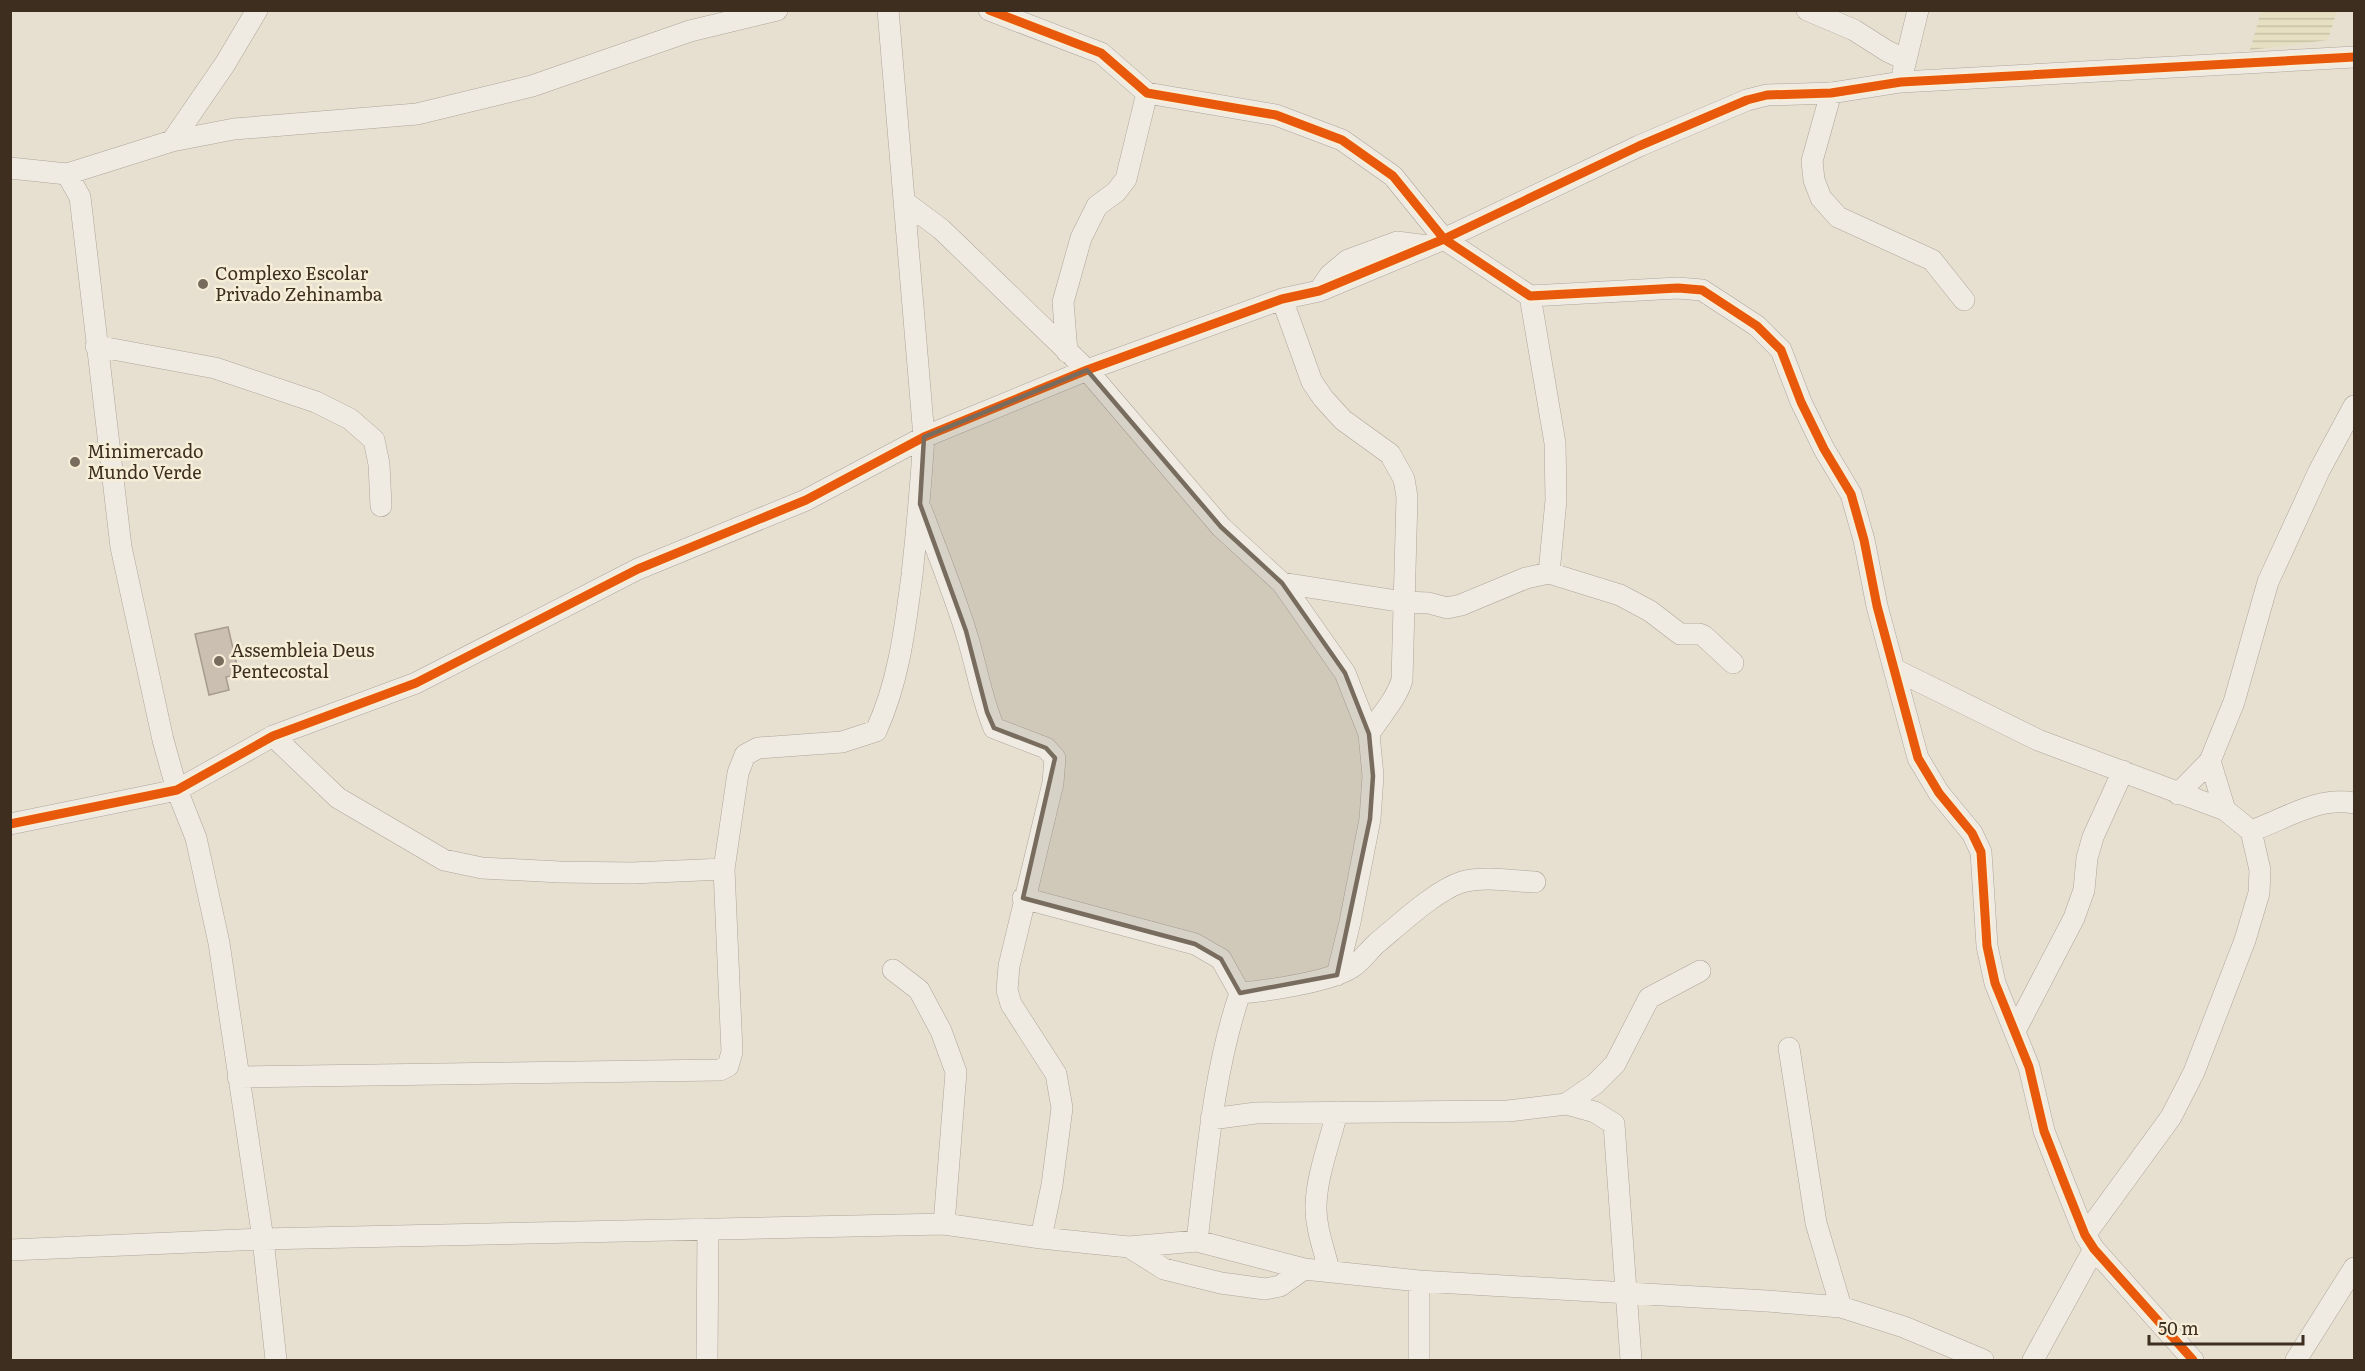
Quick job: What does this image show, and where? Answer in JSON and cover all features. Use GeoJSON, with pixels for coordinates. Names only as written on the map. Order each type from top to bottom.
{"type":"FeatureCollection","features":[{"type":"Feature","properties":{"kind":"street"},"geometry":{"type":"LineString","coordinates":[[172,141],[225,64],[257,10]]}},
{"type":"Feature","properties":{"kind":"street"},"geometry":{"type":"LineString","coordinates":[[10,168],[67,174],[172,141],[234,129],[417,114],[532,86],[690,32],[777,10]]}},
{"type":"Feature","properties":{"kind":"street"},"geometry":{"type":"LineString","coordinates":[[238,1077],[720,1070],[728,1066],[732,1052],[724,869],[738,773],[745,754],[758,748],[842,742],[876,730],[889,703],[904,639],[920,504],[924,437],[888,10]]}},
{"type":"Feature","properties":{"kind":"street"},"geometry":{"type":"LineString","coordinates":[[989,10],[1101,53],[1147,93],[1276,115],[1342,140],[1393,176],[1436,243],[1530,296],[1678,288],[1702,290],[1757,326],[1781,350],[1815,430],[1851,494],[1864,540],[1877,606],[1918,758],[1939,793],[1972,833],[1981,852],[1987,946],[1995,983],[2029,1067],[2044,1131],[2090,1242],[2193,1360]]}},
{"type":"Feature","properties":{"kind":"street"},"geometry":{"type":"LineString","coordinates":[[1808,10],[1854,30],[1906,60]]}},
{"type":"Feature","properties":{"kind":"street"},"geometry":{"type":"LineString","coordinates":[[1901,81],[1918,10]]}},
{"type":"Feature","properties":{"kind":"street"},"geometry":{"type":"LineString","coordinates":[[10,824],[177,790],[273,736],[416,682],[638,569],[806,500],[924,437],[1087,370],[1282,299],[1319,291],[1330,275],[1348,260],[1397,242],[1436,243],[1639,146],[1747,100],[1767,95],[1831,93],[1901,81],[2355,57]]}},
{"type":"Feature","properties":{"kind":"street"},"geometry":{"type":"LineString","coordinates":[[1044,329],[1064,302],[1088,221],[1097,206],[1116,192],[1126,179],[1147,93]]}},
{"type":"Feature","properties":{"kind":"street"},"geometry":{"type":"LineString","coordinates":[[1831,93],[1812,161],[1814,180],[1821,198],[1838,217],[1932,260],[1964,300]]}},
{"type":"Feature","properties":{"kind":"street"},"geometry":{"type":"LineString","coordinates":[[67,174],[80,197],[121,547],[163,740],[177,790],[196,838],[219,943],[263,1239],[276,1360]]}},
{"type":"Feature","properties":{"kind":"street"},"geometry":{"type":"LineString","coordinates":[[906,203],[941,228],[1087,370],[1221,527],[1282,583],[1345,673],[1369,734],[1373,776],[1370,819],[1337,975]]}},
{"type":"Feature","properties":{"kind":"street"},"geometry":{"type":"LineString","coordinates":[[1530,296],[1555,443],[1556,500],[1549,573]]}},
{"type":"Feature","properties":{"kind":"street"},"geometry":{"type":"LineString","coordinates":[[1282,299],[1312,382],[1343,420],[1390,454],[1404,479],[1407,497],[1402,680],[1398,694],[1382,713],[1369,734]]}},
{"type":"Feature","properties":{"kind":"street"},"geometry":{"type":"LineString","coordinates":[[1064,302],[1068,351]]}},
{"type":"Feature","properties":{"kind":"street"},"geometry":{"type":"LineString","coordinates":[[96,346],[215,368],[316,402],[350,419],[374,440],[379,464],[381,506]]}},
{"type":"Feature","properties":{"kind":"street"},"geometry":{"type":"LineString","coordinates":[[2178,794],[2210,761],[2234,702],[2268,582],[2319,471],[2355,406]]}},
{"type":"Feature","properties":{"kind":"street"},"geometry":{"type":"LineString","coordinates":[[920,504],[966,632],[979,674],[987,712],[994,728],[1046,748],[1056,758],[1053,783],[1008,966],[1007,990],[1011,1004],[1056,1074],[1062,1108],[1052,1185],[1041,1238]]}},
{"type":"Feature","properties":{"kind":"street"},"geometry":{"type":"LineString","coordinates":[[1282,583],[1404,602],[1429,603],[1447,608],[1461,605],[1526,578],[1549,573],[1620,595],[1650,611],[1680,634],[1704,636],[1733,663]]}},
{"type":"Feature","properties":{"kind":"street"},"geometry":{"type":"LineString","coordinates":[[1894,669],[2038,740],[2225,810],[2251,831],[2260,870],[2259,893],[2245,940],[2194,1072],[2170,1117],[2090,1242],[2033,1360]]}},
{"type":"Feature","properties":{"kind":"street"},"geometry":{"type":"LineString","coordinates":[[273,736],[338,798],[444,860],[482,868],[560,872],[632,873],[724,869]]}},
{"type":"Feature","properties":{"kind":"street"},"geometry":{"type":"LineString","coordinates":[[2210,761],[2225,810]]}},
{"type":"Feature","properties":{"kind":"street"},"geometry":{"type":"LineString","coordinates":[[2014,1031],[2074,918],[2084,890],[2087,858],[2093,837],[2123,771]]}},
{"type":"Feature","properties":{"kind":"street"},"geometry":{"type":"LineString","coordinates":[[2251,831],[2316,804],[2340,800],[2355,803]]}},
{"type":"Feature","properties":{"kind":"street"},"geometry":{"type":"LineString","coordinates":[[1240,993],[1266,991],[1337,975],[1352,968],[1425,903],[1462,882],[1484,880],[1535,882]]}},
{"type":"Feature","properties":{"kind":"street"},"geometry":{"type":"LineString","coordinates":[[1023,898],[1196,944],[1221,959],[1240,993],[1229,1027],[1211,1119],[1197,1241]]}},
{"type":"Feature","properties":{"kind":"street"},"geometry":{"type":"LineString","coordinates":[[893,970],[919,990],[941,1031],[956,1072],[944,1224]]}},
{"type":"Feature","properties":{"kind":"street"},"geometry":{"type":"LineString","coordinates":[[1566,1104],[1595,1084],[1615,1064],[1649,999],[1700,971]]}},
{"type":"Feature","properties":{"kind":"street"},"geometry":{"type":"LineString","coordinates":[[1789,1048],[1816,1223],[1841,1307]]}},
{"type":"Feature","properties":{"kind":"street"},"geometry":{"type":"LineString","coordinates":[[1211,1119],[1256,1113],[1508,1111],[1566,1104],[1595,1112],[1614,1124],[1631,1360]]}},
{"type":"Feature","properties":{"kind":"street"},"geometry":{"type":"LineString","coordinates":[[1329,1270],[1318,1227],[1316,1205],[1319,1181],[1337,1112]]}},
{"type":"Feature","properties":{"kind":"street"},"geometry":{"type":"LineString","coordinates":[[10,1250],[263,1239],[944,1224],[1041,1238],[1129,1247],[1197,1241],[1304,1269],[1419,1281],[1841,1307],[1904,1327],[1983,1360]]}},
{"type":"Feature","properties":{"kind":"street"},"geometry":{"type":"LineString","coordinates":[[707,1360],[708,1229]]}},
{"type":"Feature","properties":{"kind":"street"},"geometry":{"type":"LineString","coordinates":[[1129,1247],[1164,1269],[1221,1283],[1265,1289],[1280,1286],[1304,1269]]}},
{"type":"Feature","properties":{"kind":"street"},"geometry":{"type":"LineString","coordinates":[[2296,1360],[2355,1268]]}},
{"type":"Feature","properties":{"kind":"street"},"geometry":{"type":"LineString","coordinates":[[1419,1281],[1419,1360]]}},
{"type":"Feature","properties":{"kind":"highlighted area"},"geometry":{"type":"Polygon","coordinates":[[[1087,370],[1221,527],[1282,583],[1345,673],[1369,734],[1373,776],[1370,819],[1337,975],[1240,993],[1221,959],[1195,944],[1023,898],[1055,758],[1046,748],[994,728],[987,712],[966,631],[920,504],[924,437],[1087,370]]]}},
{"type":"Feature","properties":{"kind":"shaded area"},"geometry":{"type":"Polygon","coordinates":[[[2261,10],[2337,11],[2328,40],[2250,50],[2261,10]]]}},
{"type":"Feature","properties":{"kind":"building"},"geometry":{"type":"Polygon","coordinates":[[[228,627],[239,674],[226,677],[229,690],[209,695],[195,634],[228,627]]]}},
{"type":"Feature","properties":{"kind":"cycle path"},"geometry":{"type":"LineString","coordinates":[[989,10],[1101,53],[1147,93],[1276,115],[1342,140],[1393,176],[1444,239],[1530,296],[1678,288],[1702,290],[1757,326],[1781,350],[1801,402],[1824,449],[1851,494],[1864,540],[1877,606],[1918,758],[1939,793],[1972,833],[1981,852],[1987,946],[1995,983],[2029,1067],[2044,1131],[2085,1235],[2094,1249],[2193,1360]]}},
{"type":"Feature","properties":{"kind":"cycle path"},"geometry":{"type":"LineString","coordinates":[[10,824],[177,790],[273,736],[416,683],[638,569],[806,500],[924,437],[1087,370],[1282,299],[1319,291],[1444,239],[1639,146],[1747,100],[1767,95],[1831,93],[1901,82],[2354,57]]}},
{"type":"Feature","properties":{"kind":"place","name":"Complexo Escolar Privado Zehinamba"},"geometry":{"type":"Point","coordinates":[203,284]}},
{"type":"Feature","properties":{"kind":"place","name":"Minimercado Mundo Verde"},"geometry":{"type":"Point","coordinates":[75,462]}},
{"type":"Feature","properties":{"kind":"place","name":"Assembleia Deus Pentecostal"},"geometry":{"type":"Point","coordinates":[219,661]}}]}
